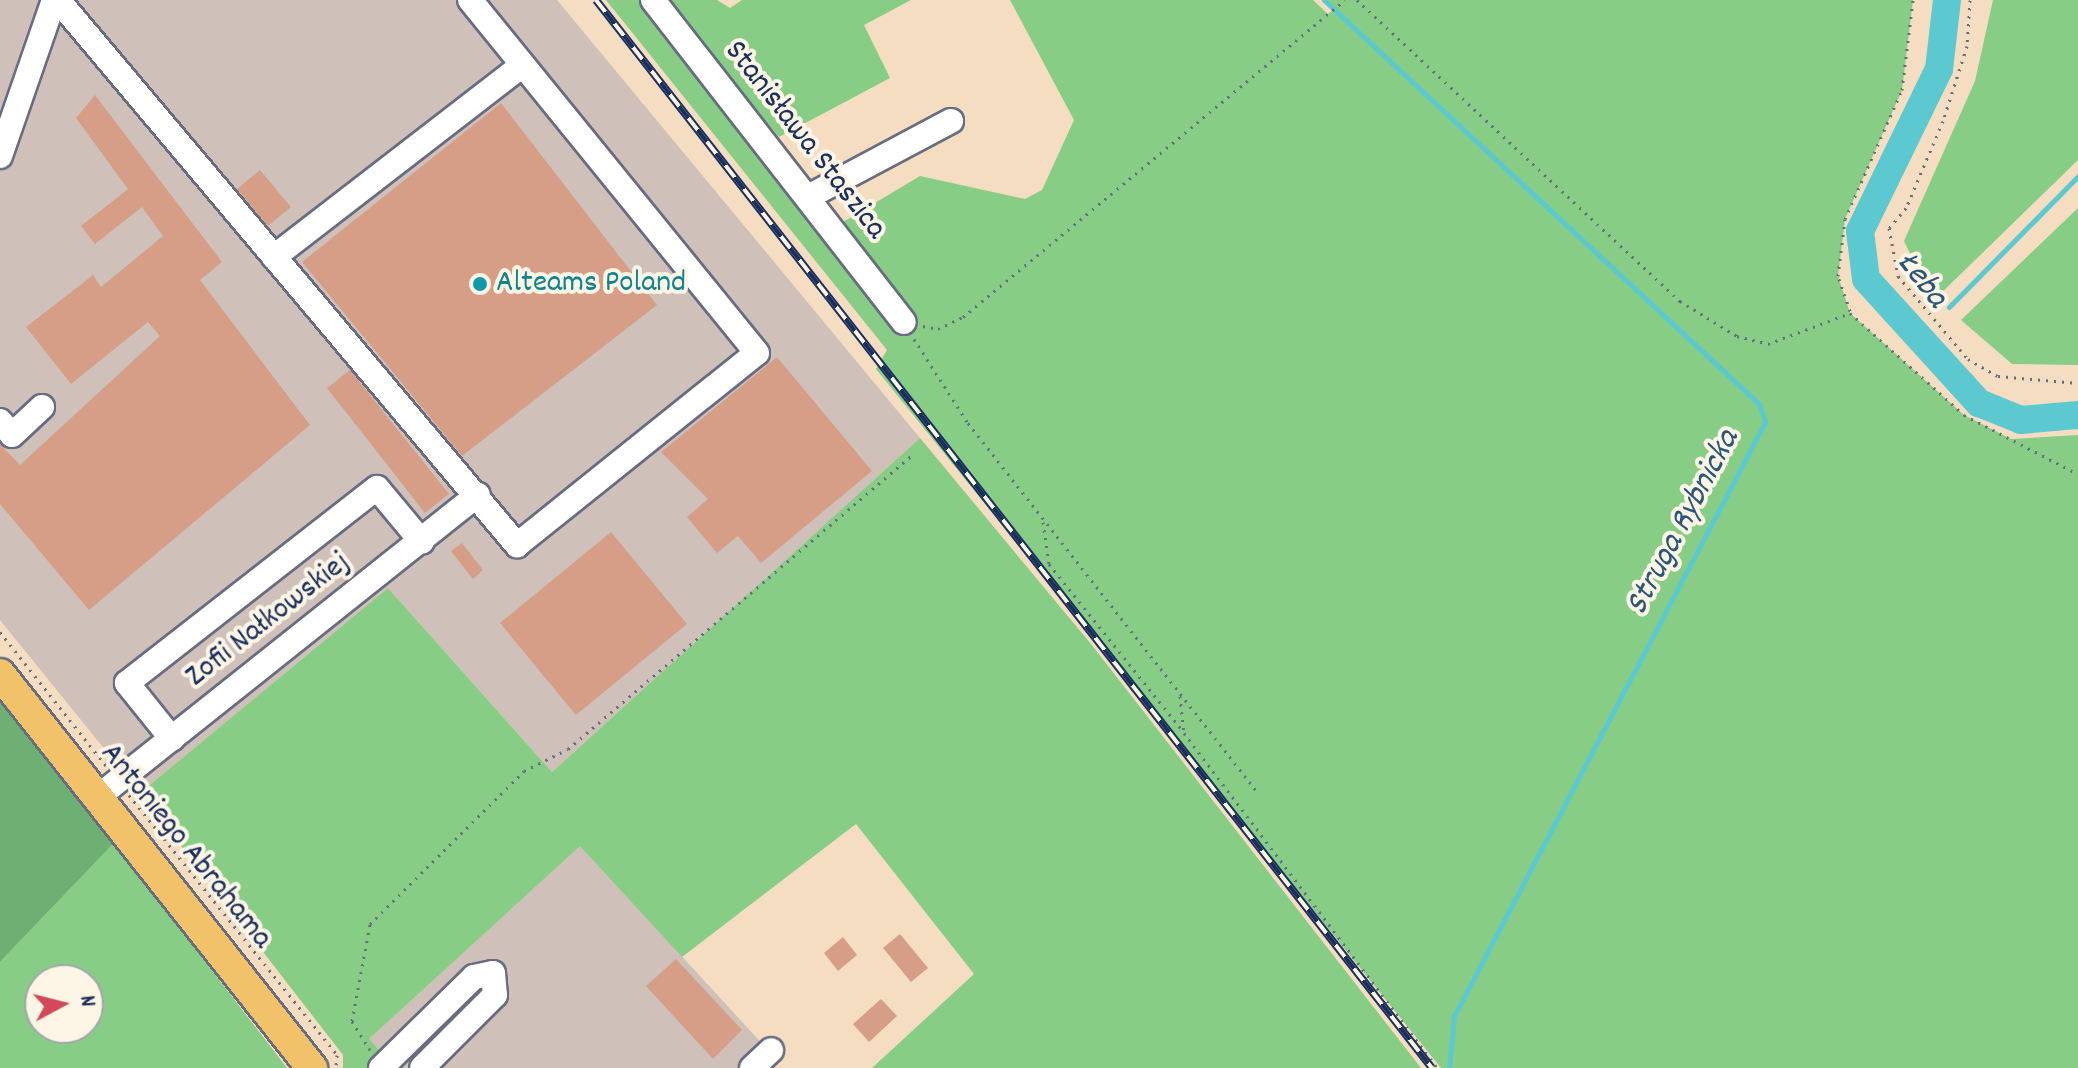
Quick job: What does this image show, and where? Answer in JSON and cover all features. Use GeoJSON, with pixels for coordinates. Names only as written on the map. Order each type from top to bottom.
{"type":"FeatureCollection","features":[{"type":"Feature","properties":{"kind":"main road","name":"Antoniego Abrahama"},"geometry":{"type":"LineString","coordinates":[[0,674],[108,788],[312,1068]]}},
{"type":"Feature","properties":{"kind":"street"},"geometry":{"type":"LineString","coordinates":[[0,156],[56,0],[478,495],[517,545],[757,353],[470,0]]}},
{"type":"Feature","properties":{"kind":"street","name":"Stanisława Staszica"},"geometry":{"type":"LineString","coordinates":[[653,0],[904,322]]}},
{"type":"Feature","properties":{"kind":"street"},"geometry":{"type":"LineString","coordinates":[[274,257],[522,65]]}},
{"type":"Feature","properties":{"kind":"street"},"geometry":{"type":"LineString","coordinates":[[808,197],[951,121]]}},
{"type":"Feature","properties":{"kind":"street"},"geometry":{"type":"LineString","coordinates":[[0,421],[12,435],[42,407]]}},
{"type":"Feature","properties":{"kind":"street"},"geometry":{"type":"LineString","coordinates":[[172,739],[127,683],[377,488],[422,542]]}},
{"type":"Feature","properties":{"kind":"street","name":"Zofii Nałkowskiej"},"geometry":{"type":"LineString","coordinates":[[108,788],[478,495]]}},
{"type":"Feature","properties":{"kind":"street"},"geometry":{"type":"LineString","coordinates":[[377,1063],[474,977],[493,973],[495,995],[422,1068]]}},
{"type":"Feature","properties":{"kind":"street"},"geometry":{"type":"LineString","coordinates":[[752,1068],[771,1050]]}},
{"type":"Feature","properties":{"kind":"path"},"geometry":{"type":"LineString","coordinates":[[904,322],[938,329],[963,317],[1345,0]]}},
{"type":"Feature","properties":{"kind":"path"},"geometry":{"type":"LineString","coordinates":[[1357,0],[1680,301],[1737,336],[1768,344],[1850,313]]}},
{"type":"Feature","properties":{"kind":"path"},"geometry":{"type":"LineString","coordinates":[[1913,0],[1902,90],[1845,219],[1838,276],[1850,313],[1964,415],[2078,474]]}},
{"type":"Feature","properties":{"kind":"path"},"geometry":{"type":"LineString","coordinates":[[1970,0],[1967,46],[1943,121],[1906,208],[1889,228],[1898,276],[1968,359],[1998,376],[2078,383]]}},
{"type":"Feature","properties":{"kind":"path"},"geometry":{"type":"LineString","coordinates":[[904,322],[968,423],[1258,793]]}},
{"type":"Feature","properties":{"kind":"path"},"geometry":{"type":"LineString","coordinates":[[377,1063],[352,1021],[370,924],[524,771],[568,749],[914,453]]}},
{"type":"Feature","properties":{"kind":"path"},"geometry":{"type":"LineString","coordinates":[[1043,518],[1049,564],[1184,733],[1437,1068]]}},
{"type":"Feature","properties":{"kind":"path"},"geometry":{"type":"LineString","coordinates":[[0,632],[108,788],[337,1055],[336,1068]]}},
{"type":"Feature","properties":{"kind":"path"},"geometry":{"type":"LineString","coordinates":[[1180,692],[1184,733]]}},
{"type":"Feature","properties":{"kind":"shaded area"},"geometry":{"type":"Polygon","coordinates":[[[0,0],[557,0],[920,438],[552,772],[388,588],[140,793],[0,620],[0,0]]]}},
{"type":"Feature","properties":{"kind":"shaded area"},"geometry":{"type":"Polygon","coordinates":[[[580,845],[766,1048],[745,1068],[390,1068],[369,1039],[580,845]]]}},
{"type":"Feature","properties":{"kind":"green space"},"geometry":{"type":"Polygon","coordinates":[[[606,0],[653,0],[898,313],[843,222],[920,176],[1025,199],[1042,190],[1074,120],[1010,0],[1313,0],[1328,14],[1334,9],[1324,0],[1913,0],[1902,90],[1845,219],[1838,276],[1850,313],[1964,415],[2011,439],[2078,435],[2078,1068],[1441,1068],[876,369],[887,350],[606,0]]]}},
{"type":"Feature","properties":{"kind":"green space"},"geometry":{"type":"Polygon","coordinates":[[[665,0],[717,0],[730,8],[742,0],[911,0],[864,25],[890,78],[779,137],[665,0]]]}},
{"type":"Feature","properties":{"kind":"green space"},"geometry":{"type":"Polygon","coordinates":[[[1993,0],[2078,0],[2078,160],[1933,301],[1904,241],[1975,81],[1993,0]]]}},
{"type":"Feature","properties":{"kind":"green space"},"geometry":{"type":"Polygon","coordinates":[[[2078,208],[2078,365],[2012,364],[1961,320],[2078,208]]]}},
{"type":"Feature","properties":{"kind":"green space"},"geometry":{"type":"Polygon","coordinates":[[[920,438],[1091,644],[1421,1068],[872,1068],[974,974],[856,824],[682,957],[580,846],[369,1039],[385,1057],[372,1068],[343,1068],[343,1055],[140,793],[388,588],[552,772],[920,438]]]}},
{"type":"Feature","properties":{"kind":"green space"},"geometry":{"type":"Polygon","coordinates":[[[0,700],[114,843],[0,962],[0,700]]]}},
{"type":"Feature","properties":{"kind":"green space"},"geometry":{"type":"Polygon","coordinates":[[[114,843],[287,1068],[0,1068],[0,962],[114,843]]]}},
{"type":"Feature","properties":{"kind":"building"},"geometry":{"type":"Polygon","coordinates":[[[95,95],[222,262],[200,280],[310,425],[89,610],[0,504],[0,444],[20,465],[160,336],[148,322],[71,384],[26,327],[93,275],[101,287],[163,236],[142,207],[95,244],[81,226],[128,189],[76,118],[95,95]]]}},
{"type":"Feature","properties":{"kind":"building","name":"Alteams Poland"},"geometry":{"type":"Polygon","coordinates":[[[501,103],[657,305],[462,456],[302,262],[501,103]]]}},
{"type":"Feature","properties":{"kind":"building"},"geometry":{"type":"Polygon","coordinates":[[[260,170],[291,207],[268,226],[237,189],[260,170]]]}},
{"type":"Feature","properties":{"kind":"building"},"geometry":{"type":"Polygon","coordinates":[[[777,357],[872,471],[761,563],[738,536],[717,553],[687,517],[708,499],[661,452],[777,357]]]}},
{"type":"Feature","properties":{"kind":"building"},"geometry":{"type":"Polygon","coordinates":[[[350,370],[449,494],[425,513],[327,388],[350,370]]]}},
{"type":"Feature","properties":{"kind":"building"},"geometry":{"type":"Polygon","coordinates":[[[611,532],[687,624],[576,715],[500,623],[611,532]]]}},
{"type":"Feature","properties":{"kind":"building"},"geometry":{"type":"Polygon","coordinates":[[[462,543],[483,570],[473,579],[451,551],[462,543]]]}},
{"type":"Feature","properties":{"kind":"building"},"geometry":{"type":"Polygon","coordinates":[[[900,934],[928,968],[911,982],[883,948],[900,934]]]}},
{"type":"Feature","properties":{"kind":"building"},"geometry":{"type":"Polygon","coordinates":[[[843,937],[857,955],[838,971],[824,953],[843,937]]]}},
{"type":"Feature","properties":{"kind":"building"},"geometry":{"type":"Polygon","coordinates":[[[676,959],[742,1030],[713,1059],[646,986],[676,959]]]}},
{"type":"Feature","properties":{"kind":"building"},"geometry":{"type":"Polygon","coordinates":[[[881,999],[897,1016],[869,1042],[853,1024],[881,999]]]}},
{"type":"Feature","properties":{"kind":"waterway","name":"Struga Rybnicka"},"geometry":{"type":"LineString","coordinates":[[1324,0],[1759,404],[1765,422],[1454,1016],[1449,1068]]}},
{"type":"Feature","properties":{"kind":"waterway","name":"Łeba"},"geometry":{"type":"LineString","coordinates":[[1947,0],[1939,69],[1860,231],[1866,279],[1979,403],[2021,420],[2078,415]]}},
{"type":"Feature","properties":{"kind":"waterway"},"geometry":{"type":"LineString","coordinates":[[1949,307],[2078,176]]}},
{"type":"Feature","properties":{"kind":"railway"},"geometry":{"type":"LineString","coordinates":[[596,0],[1432,1068]]}},
{"type":"Feature","properties":{"kind":"place","name":"Alteams Poland"},"geometry":{"type":"Point","coordinates":[480,284]}}]}
